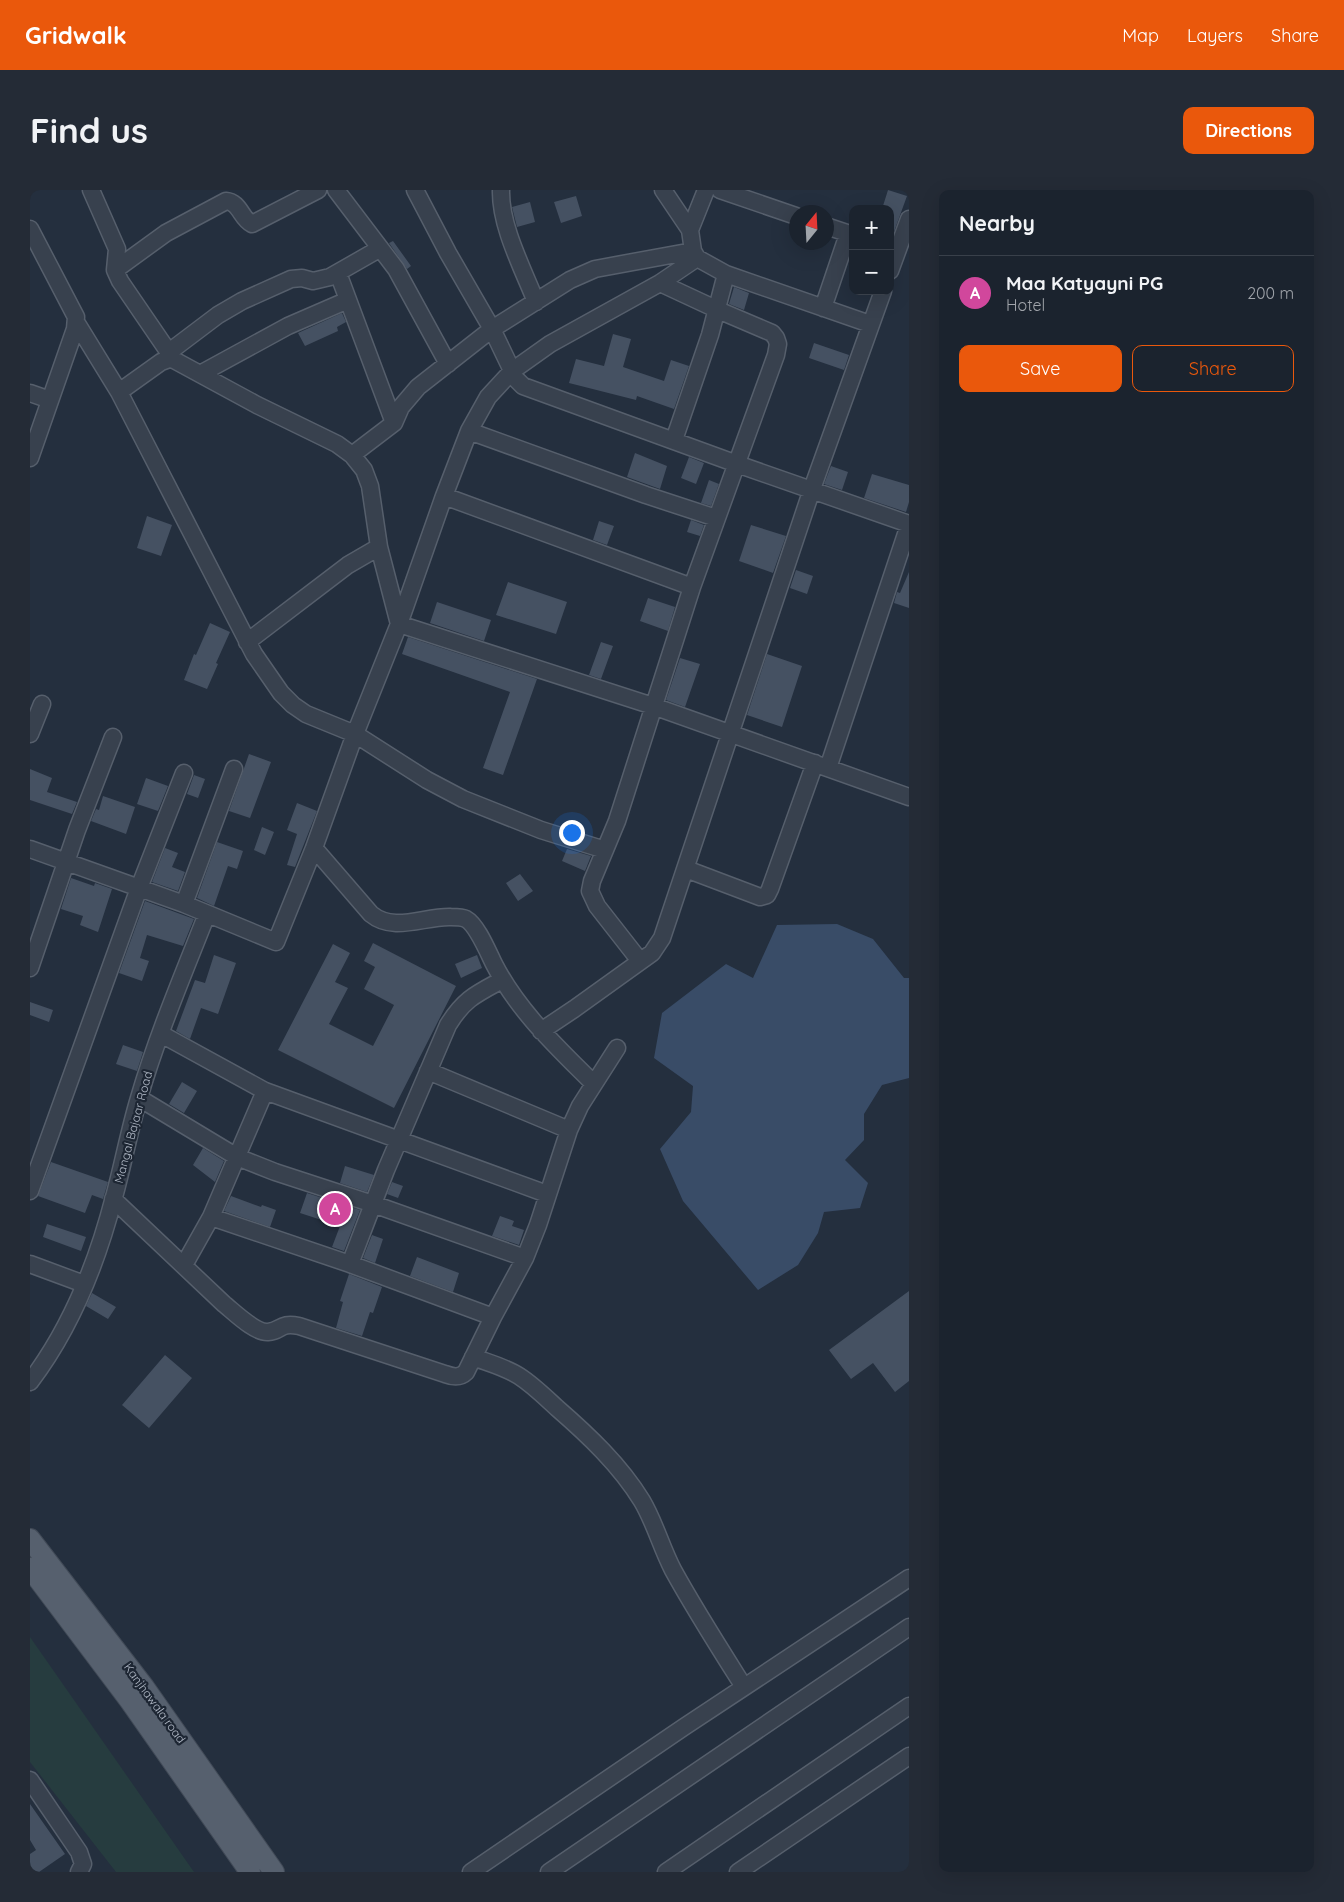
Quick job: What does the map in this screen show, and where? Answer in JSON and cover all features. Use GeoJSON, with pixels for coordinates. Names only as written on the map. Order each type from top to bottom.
{"type":"FeatureCollection","features":[{"type":"Feature","properties":{"kind":"main road","name":"Kanjhawala road"},"geometry":{"type":"LineString","coordinates":[[30,1539],[38,1572],[250,1872]]}},
{"type":"Feature","properties":{"kind":"main road","name":"Kanjhawala road"},"geometry":{"type":"LineString","coordinates":[[38,1572],[144,1688],[274,1872]]}},
{"type":"Feature","properties":{"kind":"street"},"geometry":{"type":"LineString","coordinates":[[91,190],[117,249],[115,270],[137,307],[172,356],[200,374],[257,405],[337,444],[352,455],[364,470],[370,486],[379,547],[399,624]]}},
{"type":"Feature","properties":{"kind":"street"},"geometry":{"type":"LineString","coordinates":[[115,270],[166,233],[226,201],[236,204],[244,218],[252,224],[318,190]]}},
{"type":"Feature","properties":{"kind":"street"},"geometry":{"type":"LineString","coordinates":[[336,190],[406,286],[448,364]]}},
{"type":"Feature","properties":{"kind":"street"},"geometry":{"type":"LineString","coordinates":[[416,190],[448,253],[492,330],[516,379],[523,386],[909,524],[822,765],[770,889],[766,895],[760,897],[686,869]]}},
{"type":"Feature","properties":{"kind":"street"},"geometry":{"type":"LineString","coordinates":[[501,190],[504,216],[510,238],[536,302]]}},
{"type":"Feature","properties":{"kind":"street"},"geometry":{"type":"LineString","coordinates":[[663,190],[690,230],[695,254]]}},
{"type":"Feature","properties":{"kind":"street"},"geometry":{"type":"LineString","coordinates":[[690,230],[706,190]]}},
{"type":"Feature","properties":{"kind":"street"},"geometry":{"type":"LineString","coordinates":[[720,190],[789,214]]}},
{"type":"Feature","properties":{"kind":"street"},"geometry":{"type":"LineString","coordinates":[[899,252],[909,219]]}},
{"type":"Feature","properties":{"kind":"street"},"geometry":{"type":"LineString","coordinates":[[30,229],[75,313],[76,322],[30,458]]}},
{"type":"Feature","properties":{"kind":"street"},"geometry":{"type":"LineString","coordinates":[[834,229],[849,233]]}},
{"type":"Feature","properties":{"kind":"street"},"geometry":{"type":"LineString","coordinates":[[822,308],[849,239]]}},
{"type":"Feature","properties":{"kind":"street"},"geometry":{"type":"LineString","coordinates":[[119,392],[161,362],[169,359],[218,314],[291,279],[320,280],[338,273],[379,249]]}},
{"type":"Feature","properties":{"kind":"street"},"geometry":{"type":"LineString","coordinates":[[30,849],[184,904],[276,942],[314,848],[355,734],[399,624],[469,431],[488,397],[512,370],[550,344],[660,282],[695,254]]}},
{"type":"Feature","properties":{"kind":"street"},"geometry":{"type":"LineString","coordinates":[[352,455],[394,423],[410,395],[492,330],[570,280],[595,269],[695,254],[726,274],[870,324]]}},
{"type":"Feature","properties":{"kind":"street"},"geometry":{"type":"LineString","coordinates":[[338,273],[394,423]]}},
{"type":"Feature","properties":{"kind":"street"},"geometry":{"type":"LineString","coordinates":[[674,440],[718,310],[726,274]]}},
{"type":"Feature","properties":{"kind":"street"},"geometry":{"type":"LineString","coordinates":[[640,961],[597,906],[590,891],[592,882],[617,822],[692,587],[776,355],[778,344],[772,333],[660,282]]}},
{"type":"Feature","properties":{"kind":"street"},"geometry":{"type":"LineString","coordinates":[[541,1031],[652,953],[662,938],[812,489],[881,295]]}},
{"type":"Feature","properties":{"kind":"street"},"geometry":{"type":"LineString","coordinates":[[200,374],[288,326],[348,300]]}},
{"type":"Feature","properties":{"kind":"street"},"geometry":{"type":"LineString","coordinates":[[76,322],[119,392],[247,642],[270,678],[293,705],[306,714],[355,734],[427,780],[463,799],[540,830],[606,850]]}},
{"type":"Feature","properties":{"kind":"street"},"geometry":{"type":"LineString","coordinates":[[30,394],[50,400]]}},
{"type":"Feature","properties":{"kind":"street"},"geometry":{"type":"LineString","coordinates":[[469,431],[646,495],[716,518]]}},
{"type":"Feature","properties":{"kind":"street"},"geometry":{"type":"LineString","coordinates":[[444,496],[692,587]]}},
{"type":"Feature","properties":{"kind":"street"},"geometry":{"type":"LineString","coordinates":[[247,642],[348,565],[379,547]]}},
{"type":"Feature","properties":{"kind":"street"},"geometry":{"type":"LineString","coordinates":[[399,624],[653,706],[909,797]]}},
{"type":"Feature","properties":{"kind":"street"},"geometry":{"type":"LineString","coordinates":[[30,734],[42,704]]}},
{"type":"Feature","properties":{"kind":"street"},"geometry":{"type":"LineString","coordinates":[[30,968],[85,808],[113,737]]}},
{"type":"Feature","properties":{"kind":"street"},"geometry":{"type":"LineString","coordinates":[[184,904],[234,769]]}},
{"type":"Feature","properties":{"kind":"street"},"geometry":{"type":"LineString","coordinates":[[30,1191],[139,888],[184,773]]}},
{"type":"Feature","properties":{"kind":"street"},"geometry":{"type":"LineString","coordinates":[[314,848],[378,920],[398,924],[443,916],[457,916],[466,919],[478,934],[502,980],[517,1002],[541,1031],[593,1083]]}},
{"type":"Feature","properties":{"kind":"street","name":"Mangal Bajaar Road"},"geometry":{"type":"LineString","coordinates":[[30,1382],[60,1338],[74,1312],[114,1199],[139,1098],[161,1034],[207,914]]}},
{"type":"Feature","properties":{"kind":"street"},"geometry":{"type":"LineString","coordinates":[[350,1264],[438,1047],[456,1012],[471,997],[502,980]]}},
{"type":"Feature","properties":{"kind":"street"},"geometry":{"type":"LineString","coordinates":[[161,1034],[265,1090],[547,1194]]}},
{"type":"Feature","properties":{"kind":"street"},"geometry":{"type":"LineString","coordinates":[[114,1199],[238,1316],[260,1330],[268,1332],[290,1324],[299,1326],[454,1377],[462,1376],[466,1372],[525,1258],[538,1225],[569,1130],[593,1083],[617,1048]]}},
{"type":"Feature","properties":{"kind":"street"},"geometry":{"type":"LineString","coordinates":[[428,1071],[569,1130]]}},
{"type":"Feature","properties":{"kind":"street"},"geometry":{"type":"LineString","coordinates":[[184,1265],[210,1217],[265,1090]]}},
{"type":"Feature","properties":{"kind":"street"},"geometry":{"type":"LineString","coordinates":[[139,1098],[237,1157],[525,1258]]}},
{"type":"Feature","properties":{"kind":"street"},"geometry":{"type":"LineString","coordinates":[[210,1217],[350,1264],[494,1316]]}},
{"type":"Feature","properties":{"kind":"street"},"geometry":{"type":"LineString","coordinates":[[30,1264],[84,1284]]}},
{"type":"Feature","properties":{"kind":"street"},"geometry":{"type":"LineString","coordinates":[[474,1357],[500,1366],[520,1376],[586,1434],[632,1485],[652,1519],[660,1544],[698,1615],[744,1687]]}},
{"type":"Feature","properties":{"kind":"street"},"geometry":{"type":"LineString","coordinates":[[471,1872],[909,1578]]}},
{"type":"Feature","properties":{"kind":"street"},"geometry":{"type":"LineString","coordinates":[[549,1872],[909,1626]]}},
{"type":"Feature","properties":{"kind":"street"},"geometry":{"type":"LineString","coordinates":[[666,1872],[909,1706]]}},
{"type":"Feature","properties":{"kind":"street"},"geometry":{"type":"LineString","coordinates":[[738,1872],[909,1756]]}},
{"type":"Feature","properties":{"kind":"street"},"geometry":{"type":"LineString","coordinates":[[30,1780],[79,1852],[83,1864],[79,1872]]}},
{"type":"Feature","properties":{"kind":"green space"},"geometry":{"type":"Polygon","coordinates":[[[30,1637],[194,1872],[116,1872],[30,1762],[30,1637]]]}},
{"type":"Feature","properties":{"kind":"water"},"geometry":{"type":"Polygon","coordinates":[[[837,924],[873,939],[904,978],[909,978],[909,1078],[882,1085],[864,1114],[864,1140],[845,1160],[868,1183],[860,1208],[824,1212],[818,1233],[798,1265],[758,1290],[683,1201],[660,1149],[691,1112],[693,1086],[654,1058],[662,1013],[726,964],[753,978],[777,925],[837,924]]]}},
{"type":"Feature","properties":{"kind":"building"},"geometry":{"type":"Polygon","coordinates":[[[888,190],[907,196],[894,232],[894,205],[883,205],[888,190]]]}},
{"type":"Feature","properties":{"kind":"building"},"geometry":{"type":"Polygon","coordinates":[[[576,196],[582,216],[561,223],[554,202],[576,196]]]}},
{"type":"Feature","properties":{"kind":"building"},"geometry":{"type":"Polygon","coordinates":[[[530,202],[535,222],[517,227],[512,207],[530,202]]]}},
{"type":"Feature","properties":{"kind":"building"},"geometry":{"type":"Polygon","coordinates":[[[393,241],[411,266],[407,269],[389,243],[393,241]]]}},
{"type":"Feature","properties":{"kind":"building"},"geometry":{"type":"Polygon","coordinates":[[[734,287],[749,293],[744,310],[729,304],[734,287]]]}},
{"type":"Feature","properties":{"kind":"building"},"geometry":{"type":"Polygon","coordinates":[[[342,313],[346,322],[337,327],[338,331],[305,346],[298,333],[342,313]]]}},
{"type":"Feature","properties":{"kind":"building"},"geometry":{"type":"Polygon","coordinates":[[[613,334],[631,339],[623,367],[664,381],[671,360],[689,366],[674,409],[637,396],[636,400],[569,383],[576,359],[604,366],[613,334]]]}},
{"type":"Feature","properties":{"kind":"building"},"geometry":{"type":"Polygon","coordinates":[[[814,343],[849,355],[844,370],[809,358],[814,343]]]}},
{"type":"Feature","properties":{"kind":"building"},"geometry":{"type":"Polygon","coordinates":[[[635,453],[667,466],[660,489],[627,477],[635,453]]]}},
{"type":"Feature","properties":{"kind":"building"},"geometry":{"type":"Polygon","coordinates":[[[689,457],[704,463],[696,484],[681,478],[689,457]]]}},
{"type":"Feature","properties":{"kind":"building"},"geometry":{"type":"Polygon","coordinates":[[[831,466],[848,472],[842,490],[824,484],[831,466]]]}},
{"type":"Feature","properties":{"kind":"building"},"geometry":{"type":"Polygon","coordinates":[[[872,474],[909,485],[909,502],[906,512],[864,498],[872,474]]]}},
{"type":"Feature","properties":{"kind":"building"},"geometry":{"type":"Polygon","coordinates":[[[709,480],[719,484],[711,506],[701,503],[709,480]]]}},
{"type":"Feature","properties":{"kind":"building"},"geometry":{"type":"Polygon","coordinates":[[[147,516],[172,525],[161,556],[137,548],[147,516]]]}},
{"type":"Feature","properties":{"kind":"building"},"geometry":{"type":"Polygon","coordinates":[[[691,520],[704,525],[700,536],[687,532],[691,520]]]}},
{"type":"Feature","properties":{"kind":"building"},"geometry":{"type":"Polygon","coordinates":[[[599,521],[614,526],[607,545],[593,540],[599,521]]]}},
{"type":"Feature","properties":{"kind":"building"},"geometry":{"type":"Polygon","coordinates":[[[751,525],[786,536],[773,573],[739,561],[751,525]]]}},
{"type":"Feature","properties":{"kind":"building"},"geometry":{"type":"Polygon","coordinates":[[[796,570],[813,576],[807,594],[790,588],[796,570]]]}},
{"type":"Feature","properties":{"kind":"building"},"geometry":{"type":"Polygon","coordinates":[[[909,572],[909,608],[894,603],[897,592],[900,593],[909,572]]]}},
{"type":"Feature","properties":{"kind":"building"},"geometry":{"type":"Polygon","coordinates":[[[508,582],[567,602],[556,634],[496,615],[508,582]]]}},
{"type":"Feature","properties":{"kind":"building"},"geometry":{"type":"Polygon","coordinates":[[[648,598],[675,607],[668,631],[640,621],[648,598]]]}},
{"type":"Feature","properties":{"kind":"building"},"geometry":{"type":"Polygon","coordinates":[[[437,602],[491,620],[484,641],[430,623],[437,602]]]}},
{"type":"Feature","properties":{"kind":"building"},"geometry":{"type":"Polygon","coordinates":[[[210,623],[230,632],[207,689],[184,680],[194,654],[196,655],[210,623]]]}},
{"type":"Feature","properties":{"kind":"building"},"geometry":{"type":"Polygon","coordinates":[[[408,637],[537,679],[503,775],[483,768],[510,692],[402,654],[408,637]]]}},
{"type":"Feature","properties":{"kind":"building"},"geometry":{"type":"Polygon","coordinates":[[[601,642],[613,646],[601,679],[589,675],[601,642]]]}},
{"type":"Feature","properties":{"kind":"building"},"geometry":{"type":"Polygon","coordinates":[[[767,654],[802,666],[782,727],[747,715],[767,654]]]}},
{"type":"Feature","properties":{"kind":"building"},"geometry":{"type":"Polygon","coordinates":[[[680,658],[700,664],[685,707],[666,700],[680,658]]]}},
{"type":"Feature","properties":{"kind":"building"},"geometry":{"type":"Polygon","coordinates":[[[249,754],[271,762],[250,818],[229,811],[249,754]]]}},
{"type":"Feature","properties":{"kind":"building"},"geometry":{"type":"Polygon","coordinates":[[[30,769],[52,778],[47,792],[77,802],[72,814],[30,800],[30,769]]]}},
{"type":"Feature","properties":{"kind":"building"},"geometry":{"type":"Polygon","coordinates":[[[194,775],[205,779],[198,798],[187,794],[194,775]]]}},
{"type":"Feature","properties":{"kind":"building"},"geometry":{"type":"Polygon","coordinates":[[[146,778],[168,786],[158,811],[137,804],[146,778]]]}},
{"type":"Feature","properties":{"kind":"building"},"geometry":{"type":"Polygon","coordinates":[[[103,796],[135,807],[126,834],[91,821],[96,809],[99,810],[103,796]]]}},
{"type":"Feature","properties":{"kind":"building"},"geometry":{"type":"Polygon","coordinates":[[[297,803],[317,811],[295,867],[287,865],[297,834],[287,830],[297,803]]]}},
{"type":"Feature","properties":{"kind":"building"},"geometry":{"type":"Polygon","coordinates":[[[262,827],[274,832],[265,855],[254,850],[262,827]]]}},
{"type":"Feature","properties":{"kind":"building"},"geometry":{"type":"Polygon","coordinates":[[[217,842],[243,851],[237,869],[228,866],[214,906],[197,898],[217,842]]]}},
{"type":"Feature","properties":{"kind":"building"},"geometry":{"type":"Polygon","coordinates":[[[165,848],[178,853],[172,867],[185,872],[178,891],[152,882],[165,848]]]}},
{"type":"Feature","properties":{"kind":"building"},"geometry":{"type":"Polygon","coordinates":[[[567,849],[591,856],[585,871],[562,861],[567,849]]]}},
{"type":"Feature","properties":{"kind":"building"},"geometry":{"type":"Polygon","coordinates":[[[520,874],[533,891],[518,901],[506,883],[520,874]]]}},
{"type":"Feature","properties":{"kind":"building"},"geometry":{"type":"Polygon","coordinates":[[[71,878],[94,886],[95,883],[112,889],[98,932],[80,925],[83,916],[61,909],[71,878]]]}},
{"type":"Feature","properties":{"kind":"building"},"geometry":{"type":"Polygon","coordinates":[[[145,901],[194,919],[183,946],[147,935],[140,958],[149,961],[142,981],[119,973],[145,901]]]}},
{"type":"Feature","properties":{"kind":"building"},"geometry":{"type":"Polygon","coordinates":[[[373,943],[456,986],[394,1108],[278,1050],[333,944],[350,953],[335,982],[348,988],[329,1024],[373,1046],[394,1005],[364,989],[375,967],[364,961],[373,943]]]}},
{"type":"Feature","properties":{"kind":"building"},"geometry":{"type":"Polygon","coordinates":[[[214,955],[236,963],[218,1014],[201,1008],[190,1039],[176,1031],[195,980],[205,983],[214,955]]]}},
{"type":"Feature","properties":{"kind":"building"},"geometry":{"type":"Polygon","coordinates":[[[477,955],[482,968],[461,978],[455,964],[477,955]]]}},
{"type":"Feature","properties":{"kind":"building"},"geometry":{"type":"Polygon","coordinates":[[[30,1002],[53,1010],[49,1022],[30,1015],[30,1002]]]}},
{"type":"Feature","properties":{"kind":"building"},"geometry":{"type":"Polygon","coordinates":[[[123,1045],[143,1052],[137,1071],[116,1064],[123,1045]]]}},
{"type":"Feature","properties":{"kind":"building"},"geometry":{"type":"Polygon","coordinates":[[[182,1082],[197,1091],[184,1113],[169,1104],[182,1082]]]}},
{"type":"Feature","properties":{"kind":"building"},"geometry":{"type":"Polygon","coordinates":[[[203,1148],[224,1161],[215,1182],[193,1165],[203,1148]]]}},
{"type":"Feature","properties":{"kind":"building"},"geometry":{"type":"Polygon","coordinates":[[[51,1162],[108,1182],[103,1199],[92,1195],[85,1213],[38,1196],[51,1162]]]}},
{"type":"Feature","properties":{"kind":"building"},"geometry":{"type":"Polygon","coordinates":[[[345,1166],[374,1175],[367,1192],[340,1183],[345,1166]]]}},
{"type":"Feature","properties":{"kind":"building"},"geometry":{"type":"Polygon","coordinates":[[[392,1182],[403,1186],[398,1198],[387,1194],[392,1182]]]}},
{"type":"Feature","properties":{"kind":"building"},"geometry":{"type":"Polygon","coordinates":[[[307,1193],[360,1210],[344,1251],[332,1247],[340,1226],[300,1213],[307,1193]]]}},
{"type":"Feature","properties":{"kind":"building"},"geometry":{"type":"Polygon","coordinates":[[[231,1196],[261,1207],[262,1205],[276,1210],[270,1227],[224,1211],[231,1196]]]}},
{"type":"Feature","properties":{"kind":"building"},"geometry":{"type":"Polygon","coordinates":[[[500,1216],[514,1221],[512,1226],[524,1230],[519,1245],[492,1236],[500,1216]]]}},
{"type":"Feature","properties":{"kind":"building"},"geometry":{"type":"Polygon","coordinates":[[[47,1224],[86,1237],[81,1251],[43,1237],[47,1224]]]}},
{"type":"Feature","properties":{"kind":"building"},"geometry":{"type":"Polygon","coordinates":[[[372,1235],[383,1239],[375,1263],[363,1258],[372,1235]]]}},
{"type":"Feature","properties":{"kind":"building"},"geometry":{"type":"Polygon","coordinates":[[[417,1257],[459,1273],[453,1292],[410,1276],[417,1257]]]}},
{"type":"Feature","properties":{"kind":"building"},"geometry":{"type":"Polygon","coordinates":[[[349,1274],[382,1287],[373,1313],[370,1312],[362,1336],[336,1328],[343,1302],[340,1301],[349,1274]]]}},
{"type":"Feature","properties":{"kind":"building"},"geometry":{"type":"Polygon","coordinates":[[[909,1291],[909,1381],[895,1392],[873,1363],[851,1379],[829,1350],[909,1291]]]}},
{"type":"Feature","properties":{"kind":"building"},"geometry":{"type":"Polygon","coordinates":[[[92,1293],[116,1307],[108,1319],[86,1306],[92,1293]]]}},
{"type":"Feature","properties":{"kind":"building"},"geometry":{"type":"Polygon","coordinates":[[[165,1355],[192,1378],[149,1428],[122,1405],[165,1355]]]}},
{"type":"Feature","properties":{"kind":"building"},"geometry":{"type":"Polygon","coordinates":[[[30,1804],[65,1854],[39,1872],[30,1872],[30,1854],[36,1850],[30,1840],[30,1804]]]}},
{"type":"Feature","properties":{"kind":"place","name":"Maa Katyayni PG"},"geometry":{"type":"Point","coordinates":[335,1209]}}]}
